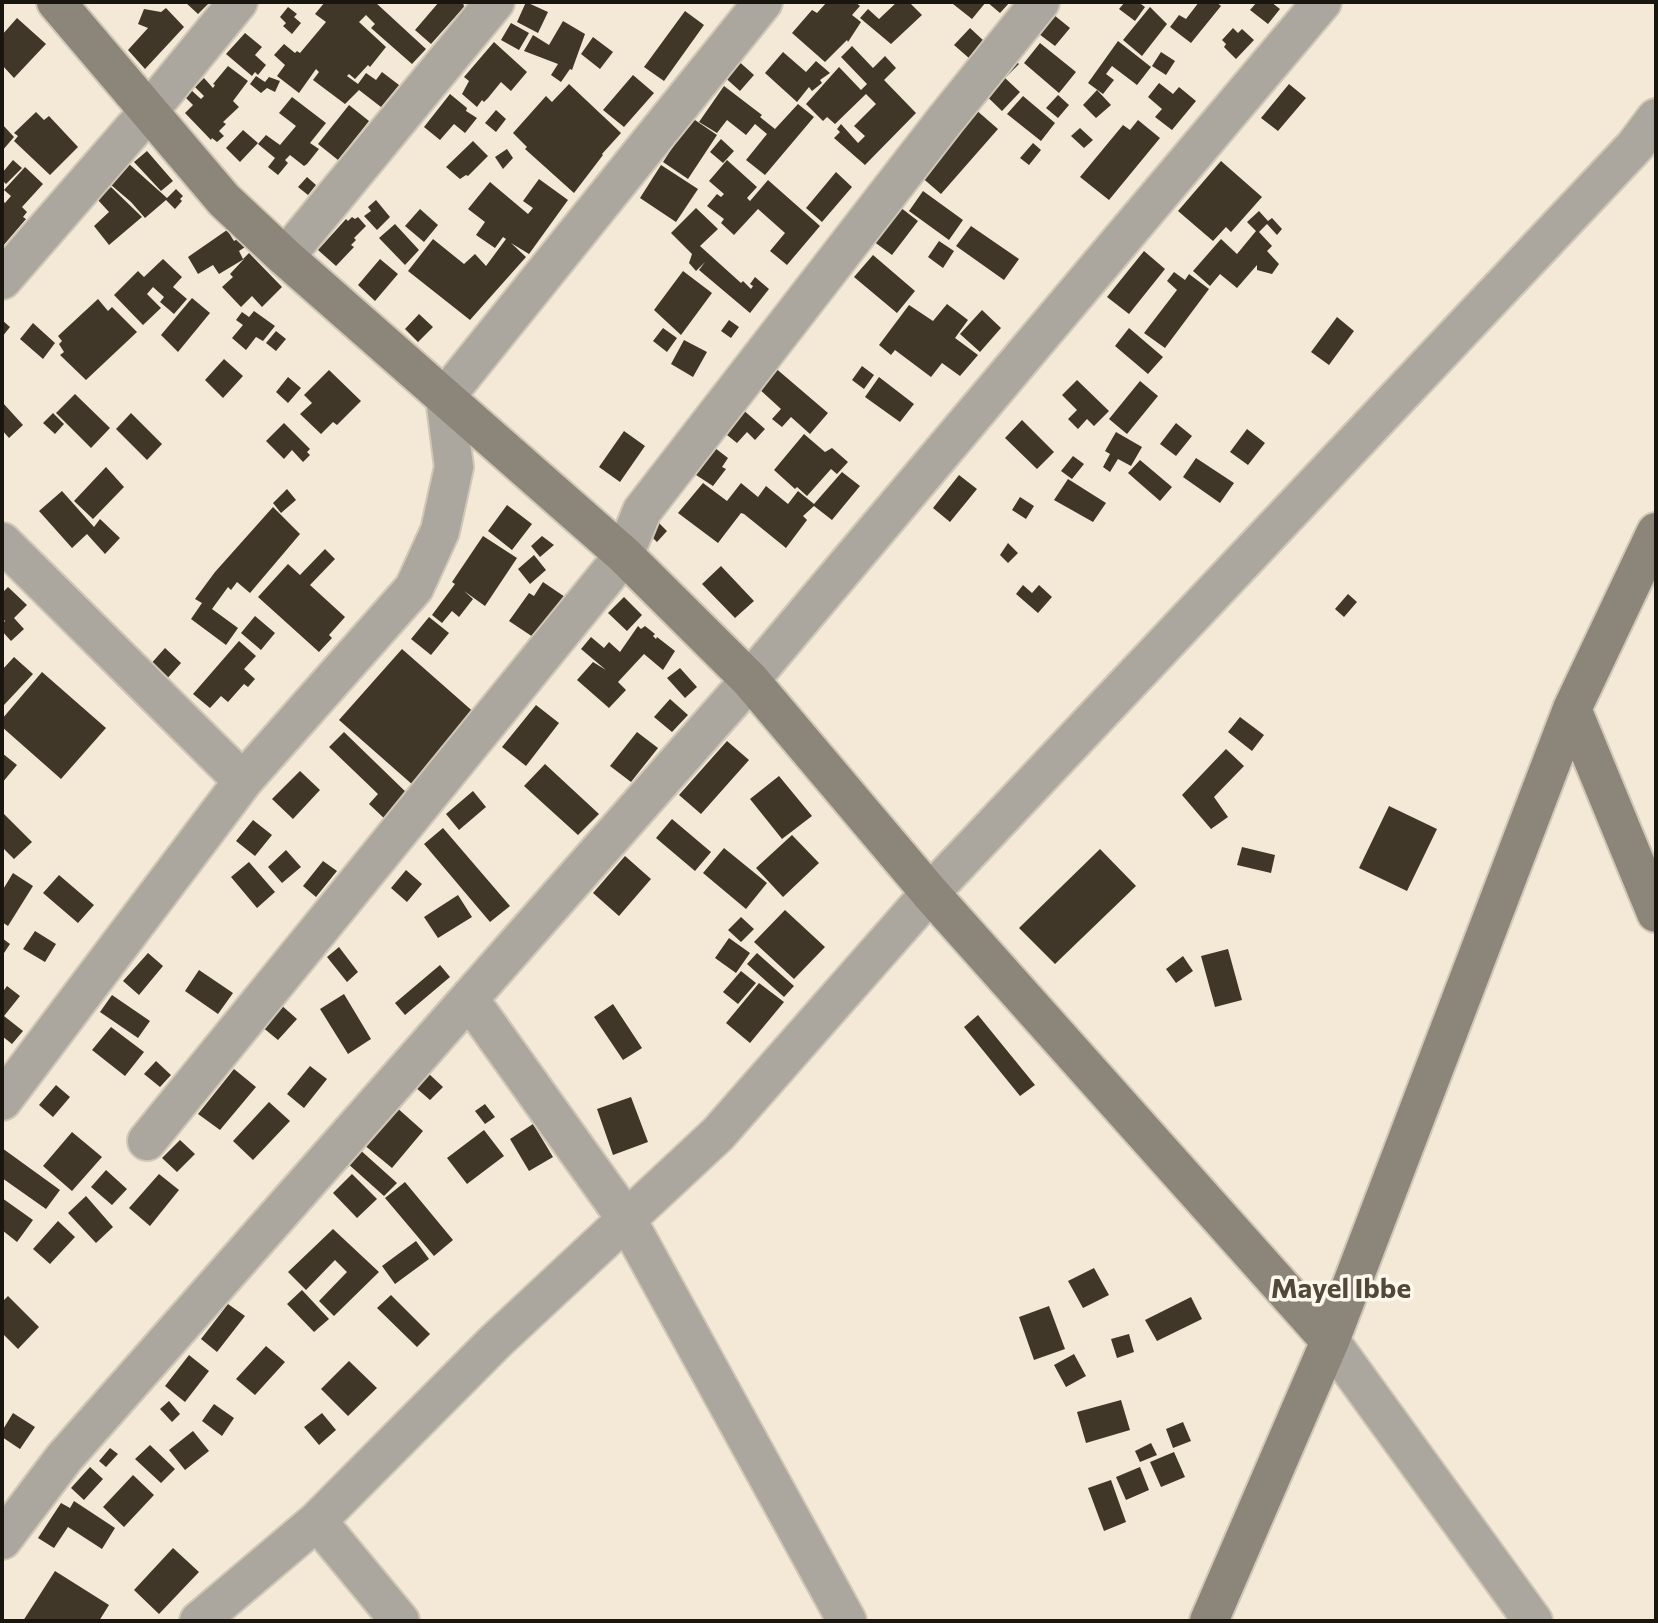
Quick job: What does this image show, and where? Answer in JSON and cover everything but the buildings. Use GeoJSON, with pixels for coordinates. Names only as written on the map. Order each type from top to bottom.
{"type":"FeatureCollection","features":[{"type":"Feature","properties":{"kind":"street"},"geometry":{"type":"LineString","coordinates":[[56,2],[224,200],[285,257],[624,555],[750,680],[930,893],[1331,1341],[1533,1621]]}},
{"type":"Feature","properties":{"kind":"street"},"geometry":{"type":"LineString","coordinates":[[2,280],[148,112],[238,2]]}},
{"type":"Feature","properties":{"kind":"street"},"geometry":{"type":"LineString","coordinates":[[285,257],[495,2]]}},
{"type":"Feature","properties":{"kind":"street"},"geometry":{"type":"LineString","coordinates":[[2,1101],[243,781],[414,588],[440,531],[454,467],[445,397],[763,2]]}},
{"type":"Feature","properties":{"kind":"street"},"geometry":{"type":"LineString","coordinates":[[147,1141],[624,555],[642,511],[945,120],[1040,2]]}},
{"type":"Feature","properties":{"kind":"street"},"geometry":{"type":"LineString","coordinates":[[2,1540],[64,1458],[750,680],[1322,2]]}},
{"type":"Feature","properties":{"kind":"street"},"geometry":{"type":"LineString","coordinates":[[198,1621],[317,1521],[496,1341],[718,1134],[930,893],[1635,146],[1656,118]]}},
{"type":"Feature","properties":{"kind":"street"},"geometry":{"type":"LineString","coordinates":[[1209,1621],[1331,1341],[1572,709],[1656,532]]}},
{"type":"Feature","properties":{"kind":"street"},"geometry":{"type":"LineString","coordinates":[[2,542],[243,781]]}},
{"type":"Feature","properties":{"kind":"street"},"geometry":{"type":"LineString","coordinates":[[1572,709],[1656,914]]}},
{"type":"Feature","properties":{"kind":"street"},"geometry":{"type":"LineString","coordinates":[[469,999],[627,1220],[848,1621]]}},
{"type":"Feature","properties":{"kind":"street"},"geometry":{"type":"LineString","coordinates":[[317,1521],[400,1621]]}},
{"type":"Feature","properties":{"kind":"district","name":"Mayel Ibbe"},"geometry":{"type":"Point","coordinates":[1341,1289]}}]}
